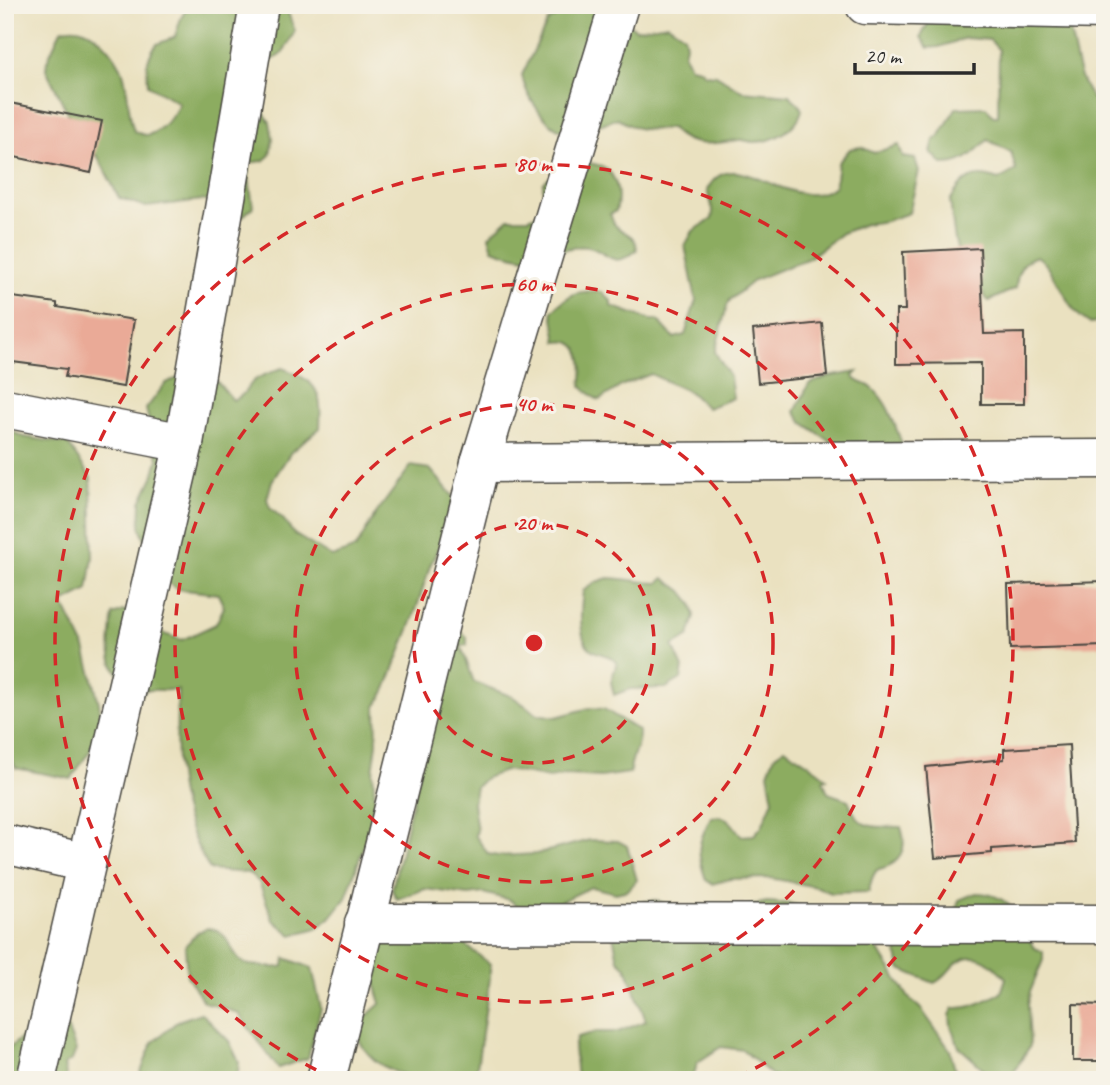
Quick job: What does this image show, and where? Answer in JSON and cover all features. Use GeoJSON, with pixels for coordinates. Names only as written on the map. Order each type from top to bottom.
{"type":"FeatureCollection","features":[{"type":"Feature","properties":{"kind":"street"},"geometry":{"type":"LineString","coordinates":[[36,1080],[184,443],[259,5]]}},
{"type":"Feature","properties":{"kind":"street"},"geometry":{"type":"LineString","coordinates":[[326,1080],[481,463],[619,5]]}},
{"type":"Feature","properties":{"kind":"street"},"geometry":{"type":"LineString","coordinates":[[865,5],[1105,10]]}},
{"type":"Feature","properties":{"kind":"street"},"geometry":{"type":"LineString","coordinates":[[5,408],[184,443]]}},
{"type":"Feature","properties":{"kind":"street"},"geometry":{"type":"LineString","coordinates":[[481,463],[1105,459]]}},
{"type":"Feature","properties":{"kind":"street"},"geometry":{"type":"LineString","coordinates":[[5,844],[86,863]]}},
{"type":"Feature","properties":{"kind":"street"},"geometry":{"type":"LineString","coordinates":[[365,923],[1105,924]]}},
{"type":"Feature","properties":{"kind":"green space"},"geometry":{"type":"Polygon","coordinates":[[[189,5],[285,5],[295,31],[283,53],[271,61],[261,75],[259,105],[270,122],[273,139],[270,155],[263,161],[247,163],[253,207],[242,217],[224,206],[202,200],[146,207],[119,198],[98,157],[83,144],[46,69],[61,30],[71,28],[89,32],[104,43],[121,67],[134,131],[151,134],[166,123],[179,103],[148,85],[147,63],[157,44],[175,37],[181,18],[189,5]]]}},
{"type":"Feature","properties":{"kind":"green space"},"geometry":{"type":"Polygon","coordinates":[[[1060,5],[1084,85],[1096,103],[1105,110],[1105,311],[1097,322],[1091,324],[1074,310],[1052,272],[1037,256],[1021,268],[1016,288],[989,301],[986,299],[976,277],[959,254],[950,201],[964,182],[975,176],[998,180],[1016,170],[1011,152],[988,140],[968,157],[942,164],[931,152],[934,140],[939,137],[956,108],[986,107],[993,116],[998,116],[999,50],[990,40],[966,38],[928,48],[921,37],[929,21],[1060,5]]]}},
{"type":"Feature","properties":{"kind":"green space"},"geometry":{"type":"Polygon","coordinates":[[[584,6],[602,7],[636,29],[668,24],[684,35],[684,54],[690,67],[700,69],[705,74],[716,75],[742,91],[789,95],[802,110],[799,117],[777,137],[754,142],[693,142],[678,135],[671,128],[643,129],[618,118],[582,131],[561,130],[538,111],[522,75],[548,21],[584,6]]]}},
{"type":"Feature","properties":{"kind":"green space"},"geometry":{"type":"Polygon","coordinates":[[[899,145],[903,157],[915,159],[919,171],[909,213],[842,233],[809,258],[754,280],[730,300],[715,352],[730,377],[733,398],[707,408],[690,392],[651,374],[623,385],[599,400],[581,386],[581,355],[569,342],[557,342],[552,311],[574,294],[602,292],[611,301],[611,306],[658,320],[674,338],[685,335],[696,300],[685,246],[693,231],[712,219],[713,211],[707,190],[718,176],[732,172],[801,193],[818,194],[835,186],[838,163],[850,149],[861,147],[874,153],[899,145]]]}},
{"type":"Feature","properties":{"kind":"green space"},"geometry":{"type":"Polygon","coordinates":[[[580,161],[601,166],[612,175],[618,199],[616,211],[610,214],[615,225],[634,240],[637,250],[615,260],[588,247],[574,247],[530,258],[493,249],[489,236],[509,218],[529,218],[543,212],[543,184],[547,179],[580,161]]]}},
{"type":"Feature","properties":{"kind":"green space"},"geometry":{"type":"Polygon","coordinates":[[[204,367],[233,400],[240,397],[258,378],[282,368],[303,378],[315,389],[320,405],[320,428],[291,452],[272,481],[267,499],[270,508],[294,534],[332,557],[356,548],[375,515],[411,466],[430,469],[459,503],[430,566],[413,619],[386,689],[376,707],[377,743],[373,772],[375,801],[369,831],[346,898],[330,918],[317,928],[292,935],[273,920],[259,882],[249,873],[210,870],[198,848],[189,826],[179,783],[176,738],[178,690],[146,690],[138,697],[120,677],[112,660],[110,642],[113,615],[123,611],[146,616],[164,634],[182,640],[216,624],[224,607],[218,594],[177,589],[167,582],[147,547],[140,526],[141,502],[158,459],[146,409],[166,383],[204,367]]]}},
{"type":"Feature","properties":{"kind":"green space"},"geometry":{"type":"Polygon","coordinates":[[[857,372],[853,376],[855,379],[872,388],[883,400],[902,444],[833,443],[802,422],[795,412],[809,384],[827,377],[857,372]]]}},
{"type":"Feature","properties":{"kind":"green space"},"geometry":{"type":"Polygon","coordinates":[[[5,428],[24,437],[68,444],[91,478],[93,557],[88,590],[63,603],[85,648],[103,731],[71,779],[16,768],[5,746],[5,428]]]}},
{"type":"Feature","properties":{"kind":"green space"},"geometry":{"type":"Polygon","coordinates":[[[608,578],[658,583],[664,578],[682,591],[692,604],[695,616],[689,636],[673,646],[683,668],[681,679],[666,688],[630,689],[614,695],[611,682],[617,662],[587,645],[581,623],[583,591],[608,578]]]}},
{"type":"Feature","properties":{"kind":"green space"},"geometry":{"type":"Polygon","coordinates":[[[453,625],[467,637],[467,645],[461,646],[474,682],[513,697],[537,714],[556,717],[589,708],[604,709],[639,731],[630,773],[601,777],[567,775],[549,778],[507,770],[485,778],[476,787],[473,803],[477,831],[475,835],[488,854],[498,856],[536,854],[590,840],[618,841],[627,846],[637,880],[628,890],[616,893],[591,887],[543,910],[522,911],[510,900],[483,893],[469,895],[425,889],[397,899],[392,890],[453,625]]]}},
{"type":"Feature","properties":{"kind":"green space"},"geometry":{"type":"Polygon","coordinates":[[[785,748],[824,775],[828,793],[848,800],[862,822],[874,826],[901,827],[904,844],[901,855],[894,863],[877,870],[869,892],[831,893],[817,887],[770,878],[730,879],[712,884],[706,880],[699,854],[703,834],[711,817],[726,818],[741,836],[754,835],[762,826],[773,800],[768,773],[775,755],[785,748]]]}},
{"type":"Feature","properties":{"kind":"green space"},"geometry":{"type":"Polygon","coordinates":[[[976,893],[998,898],[1013,909],[1033,947],[1043,952],[1043,960],[1030,992],[1028,1005],[1030,1046],[1009,1079],[987,1072],[959,1047],[950,1015],[954,1008],[972,1006],[1001,993],[1006,978],[982,959],[969,957],[954,965],[934,983],[900,969],[897,954],[902,937],[952,924],[959,900],[976,893]]]}},
{"type":"Feature","properties":{"kind":"green space"},"geometry":{"type":"Polygon","coordinates":[[[656,900],[679,909],[745,907],[767,902],[791,904],[816,910],[870,937],[909,998],[921,1009],[950,1050],[956,1074],[952,1080],[784,1080],[773,1076],[743,1050],[721,1047],[698,1062],[692,1080],[577,1080],[574,1047],[577,1037],[597,1032],[618,1032],[646,1021],[626,967],[618,960],[612,930],[619,909],[627,904],[656,900]]]}},
{"type":"Feature","properties":{"kind":"green space"},"geometry":{"type":"Polygon","coordinates":[[[437,915],[468,947],[490,964],[477,1067],[461,1080],[416,1077],[388,1069],[366,1051],[358,1037],[362,1020],[381,1003],[376,987],[374,959],[381,943],[398,931],[437,915]]]}},
{"type":"Feature","properties":{"kind":"green space"},"geometry":{"type":"Polygon","coordinates":[[[208,928],[223,935],[238,959],[246,964],[278,967],[284,966],[285,958],[312,968],[321,1008],[308,1058],[278,1068],[238,1013],[204,1002],[187,976],[185,946],[198,932],[208,928]]]}},
{"type":"Feature","properties":{"kind":"green space"},"geometry":{"type":"Polygon","coordinates":[[[201,1013],[229,1041],[239,1062],[237,1080],[138,1080],[152,1043],[178,1021],[201,1013]]]}},
{"type":"Feature","properties":{"kind":"green space"},"geometry":{"type":"Polygon","coordinates":[[[67,1027],[76,1050],[72,1060],[64,1065],[67,1080],[5,1080],[5,1052],[28,1032],[67,1027]]]}},
{"type":"Feature","properties":{"kind":"building"},"geometry":{"type":"Polygon","coordinates":[[[5,102],[102,121],[91,173],[5,155],[5,102]]]}},
{"type":"Feature","properties":{"kind":"building"},"geometry":{"type":"Polygon","coordinates":[[[980,248],[984,334],[1024,333],[1024,404],[981,404],[981,363],[896,364],[896,310],[905,310],[903,252],[980,248]]]}},
{"type":"Feature","properties":{"kind":"building"},"geometry":{"type":"Polygon","coordinates":[[[5,296],[57,303],[57,307],[134,320],[123,387],[65,377],[67,369],[5,361],[5,296]]]}},
{"type":"Feature","properties":{"kind":"building"},"geometry":{"type":"Polygon","coordinates":[[[822,323],[827,376],[758,383],[753,330],[822,323]]]}},
{"type":"Feature","properties":{"kind":"building"},"geometry":{"type":"Polygon","coordinates":[[[1105,581],[1105,646],[1010,649],[1008,584],[1105,581]]]}},
{"type":"Feature","properties":{"kind":"building"},"geometry":{"type":"Polygon","coordinates":[[[1069,745],[1075,843],[992,849],[992,853],[935,858],[926,767],[1004,759],[1004,749],[1069,745]]]}},
{"type":"Feature","properties":{"kind":"building"},"geometry":{"type":"Polygon","coordinates":[[[1073,1004],[1105,1005],[1105,1061],[1073,1061],[1073,1004]]]}}]}
